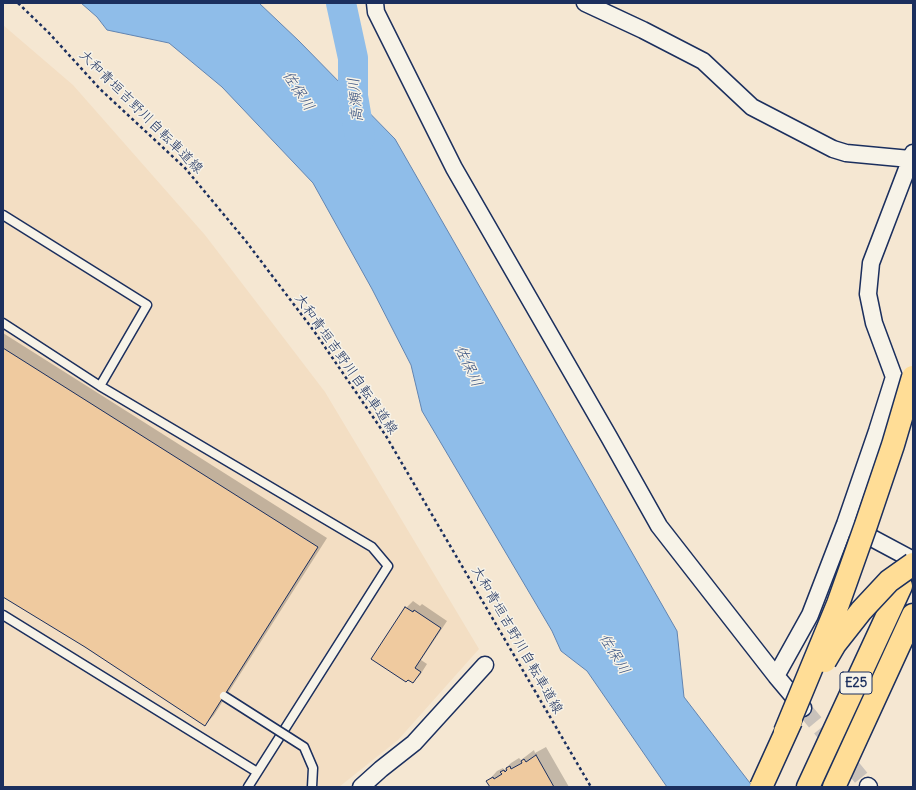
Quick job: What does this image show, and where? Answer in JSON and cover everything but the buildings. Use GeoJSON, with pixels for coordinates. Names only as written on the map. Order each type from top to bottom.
{"type":"FeatureCollection","features":[{"type":"Feature","properties":{"kind":"highway"},"geometry":{"type":"LineString","coordinates":[[761,787],[838,604],[866,525],[893,446],[903,377]]}},
{"type":"Feature","properties":{"kind":"highway","name":"E25"},"geometry":{"type":"LineString","coordinates":[[810,784],[913,560]]}},
{"type":"Feature","properties":{"kind":"highway"},"geometry":{"type":"LineString","coordinates":[[785,732],[835,644],[861,611],[890,581],[913,564]]}},
{"type":"Feature","properties":{"kind":"highway","name":"E25"},"geometry":{"type":"LineString","coordinates":[[834,787],[913,615]]}},
{"type":"Feature","properties":{"kind":"street"},"geometry":{"type":"LineString","coordinates":[[375,3],[376,12],[454,168],[609,437],[658,526],[776,676],[805,710]]}},
{"type":"Feature","properties":{"kind":"street"},"geometry":{"type":"LineString","coordinates":[[585,3],[643,30],[703,61],[752,107],[833,149],[846,153],[912,158],[871,263],[868,294],[874,323],[903,377],[913,414]]}},
{"type":"Feature","properties":{"kind":"street"},"geometry":{"type":"LineString","coordinates":[[776,676],[810,615],[845,524],[877,431],[903,377]]}},
{"type":"Feature","properties":{"kind":"street"},"geometry":{"type":"LineString","coordinates":[[845,524],[913,560]]}},
{"type":"Feature","properties":{"kind":"street"},"geometry":{"type":"LineString","coordinates":[[361,787],[414,743],[485,665]]}},
{"type":"Feature","properties":{"kind":"lane"},"geometry":{"type":"LineString","coordinates":[[3,215],[147,305],[100,386]]}},
{"type":"Feature","properties":{"kind":"lane"},"geometry":{"type":"LineString","coordinates":[[3,323],[100,386],[372,548],[388,566],[248,787]]}},
{"type":"Feature","properties":{"kind":"lane"},"geometry":{"type":"LineString","coordinates":[[3,614],[257,772]]}},
{"type":"Feature","properties":{"kind":"lane"},"geometry":{"type":"LineString","coordinates":[[224,696],[304,747],[313,768],[312,787]]}},
{"type":"Feature","properties":{"kind":"path","name":"大和青垣吉野川自転車道線"},"geometry":{"type":"LineString","coordinates":[[18,3],[49,33],[100,89],[185,168],[245,240],[314,331],[386,436],[591,787]]}},
{"type":"Feature","properties":{"kind":"shaded area"},"geometry":{"type":"Polygon","coordinates":[[[3,25],[73,85],[205,235],[325,392],[479,649],[398,740],[339,787],[3,787],[3,25]]]}},
{"type":"Feature","properties":{"kind":"water","name":"佐保川"},"geometry":{"type":"Polygon","coordinates":[[[81,3],[259,3],[299,41],[395,139],[677,631],[684,697],[753,787],[667,787],[587,671],[561,651],[552,631],[422,411],[411,365],[372,289],[313,183],[222,87],[169,43],[107,30],[97,17],[81,3]]]}},
{"type":"Feature","properties":{"kind":"waterway","name":"高瀬川"},"geometry":{"type":"LineString","coordinates":[[341,3],[353,58],[353,96],[360,137]]}},
{"type":"Feature","properties":{"kind":"tunnel"},"geometry":{"type":"LineString","coordinates":[[805,710],[868,786]]}}]}
